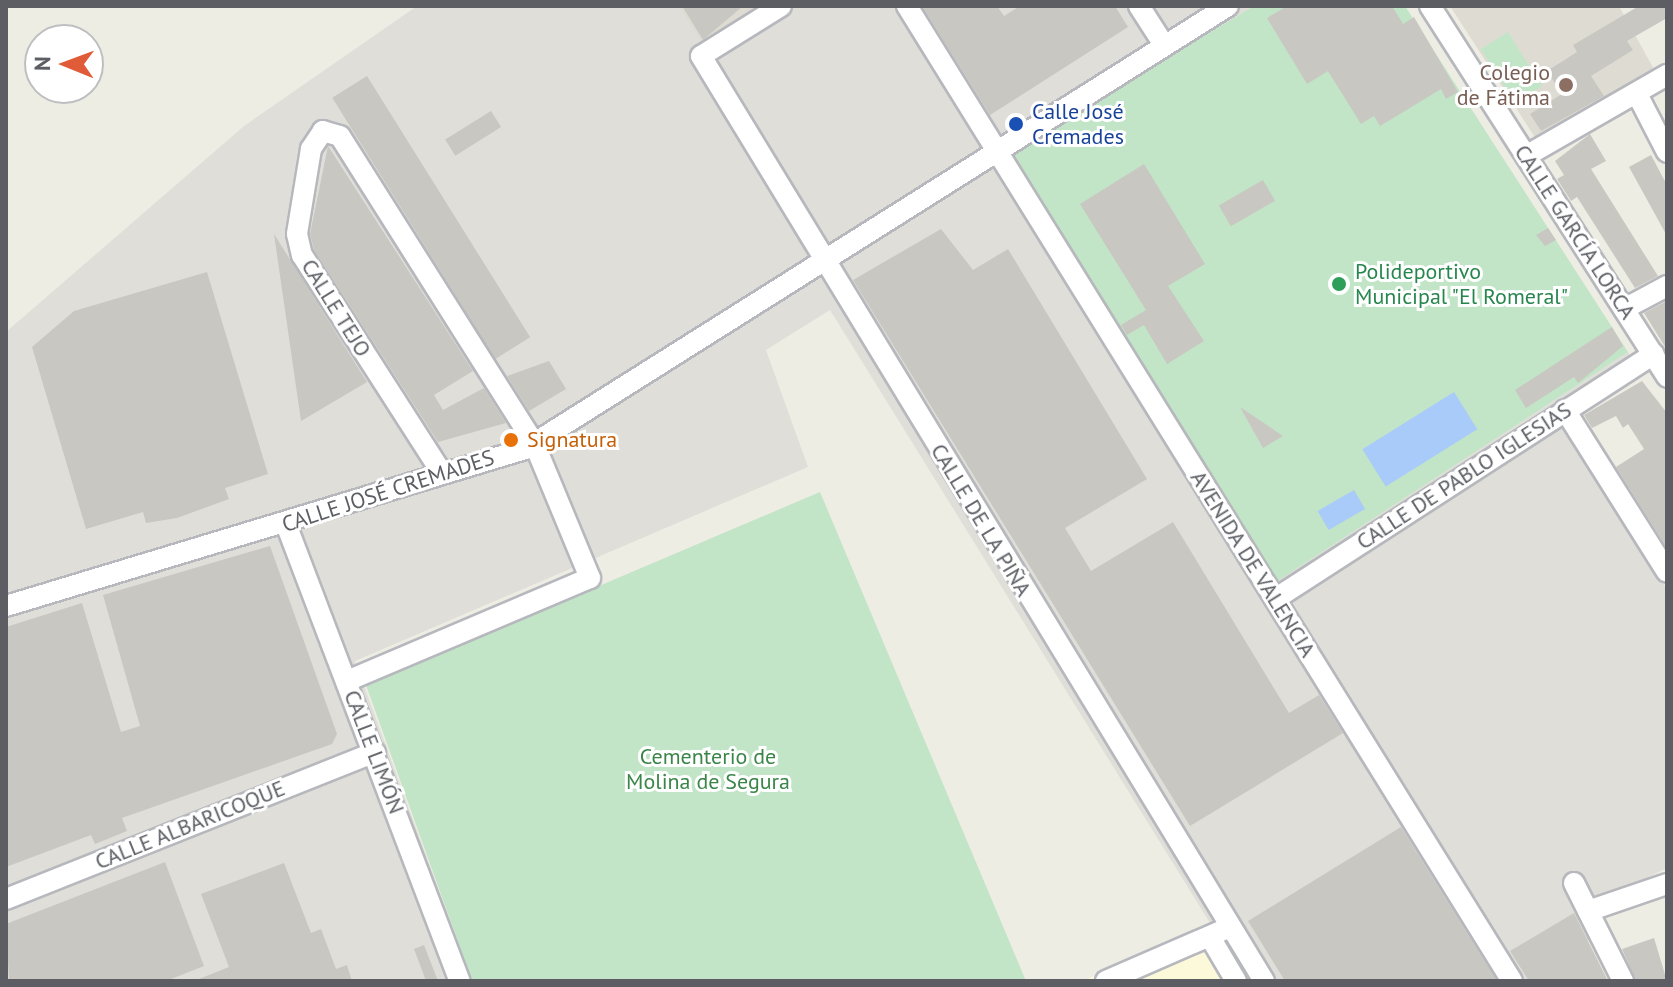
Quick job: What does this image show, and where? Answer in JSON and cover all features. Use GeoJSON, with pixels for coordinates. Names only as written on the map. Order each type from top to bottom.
{"type":"FeatureCollection","features":[{"type":"Feature","properties":{"kind":"street","name":"CALLE DE LA PIÑA"},"geometry":{"type":"LineString","coordinates":[[781,6],[701,56],[820,257],[1264,981]]}},
{"type":"Feature","properties":{"kind":"street","name":"AVENIDA DE VALENCIA"},"geometry":{"type":"LineString","coordinates":[[907,6],[1512,981]]}},
{"type":"Feature","properties":{"kind":"street"},"geometry":{"type":"LineString","coordinates":[[1139,6],[1164,45]]}},
{"type":"Feature","properties":{"kind":"street","name":"CALLE JOSÉ CREMADES"},"geometry":{"type":"LineString","coordinates":[[6,606],[286,524],[440,470],[534,443],[994,147],[1228,6]]}},
{"type":"Feature","properties":{"kind":"street","name":"CALLE GARCÍA LORCA"},"geometry":{"type":"LineString","coordinates":[[1430,6],[1667,377]]}},
{"type":"Feature","properties":{"kind":"street"},"geometry":{"type":"LineString","coordinates":[[1526,156],[1667,75]]}},
{"type":"Feature","properties":{"kind":"street"},"geometry":{"type":"LineString","coordinates":[[1637,94],[1667,152]]}},
{"type":"Feature","properties":{"kind":"street","name":"CALLE TEJO"},"geometry":{"type":"LineString","coordinates":[[440,470],[302,255],[297,234],[311,149],[323,131],[340,136],[534,443]]}},
{"type":"Feature","properties":{"kind":"street"},"geometry":{"type":"LineString","coordinates":[[1624,309],[1667,286]]}},
{"type":"Feature","properties":{"kind":"street","name":"CALLE DE PABLO IGLESIAS"},"geometry":{"type":"LineString","coordinates":[[1275,599],[1654,354]]}},
{"type":"Feature","properties":{"kind":"street"},"geometry":{"type":"LineString","coordinates":[[1565,410],[1667,572]]}},
{"type":"Feature","properties":{"kind":"street"},"geometry":{"type":"LineString","coordinates":[[347,681],[590,578],[534,443]]}},
{"type":"Feature","properties":{"kind":"street","name":"CALLE LIMÓN"},"geometry":{"type":"LineString","coordinates":[[286,524],[460,981]]}},
{"type":"Feature","properties":{"kind":"street","name":"CALLE ALBARICOQUE"},"geometry":{"type":"LineString","coordinates":[[6,899],[375,752]]}},
{"type":"Feature","properties":{"kind":"street"},"geometry":{"type":"LineString","coordinates":[[1574,883],[1623,981]]}},
{"type":"Feature","properties":{"kind":"street"},"geometry":{"type":"LineString","coordinates":[[1588,911],[1667,884]]}},
{"type":"Feature","properties":{"kind":"street"},"geometry":{"type":"LineString","coordinates":[[1106,981],[1230,927]]}},
{"type":"Feature","properties":{"kind":"street"},"geometry":{"type":"LineString","coordinates":[[1210,937],[1236,981]]}},
{"type":"Feature","properties":{"kind":"shaded area"},"geometry":{"type":"Polygon","coordinates":[[[417,6],[1254,6],[1012,151],[1276,582],[1628,352],[1641,375],[1565,427],[1667,589],[1667,868],[1592,905],[1604,931],[1562,955],[1575,981],[1246,981],[830,310],[766,350],[808,467],[355,661],[472,981],[6,981],[6,332],[244,126],[417,6]]]}},
{"type":"Feature","properties":{"kind":"shaded area"},"geometry":{"type":"Polygon","coordinates":[[[679,6],[767,6],[704,46],[679,6]]]}},
{"type":"Feature","properties":{"kind":"shaded area","name":"Colegio de Fátima"},"geometry":{"type":"Polygon","coordinates":[[[1450,6],[1619,6],[1655,71],[1536,139],[1450,6]]]}},
{"type":"Feature","properties":{"kind":"shaded area"},"geometry":{"type":"Polygon","coordinates":[[[1210,928],[1246,981],[1082,981],[1210,928]]]}},
{"type":"Feature","properties":{"kind":"green space","name":"Polideportivo Municipal \"El Romeral\""},"geometry":{"type":"Polygon","coordinates":[[[1254,6],[1405,6],[1628,352],[1276,582],[1011,151],[1254,6]]]}},
{"type":"Feature","properties":{"kind":"green space"},"geometry":{"type":"Polygon","coordinates":[[[1508,32],[1542,86],[1515,103],[1481,49],[1508,32]]]}},
{"type":"Feature","properties":{"kind":"green space","name":"Cementerio de Molina de Segura"},"geometry":{"type":"Polygon","coordinates":[[[820,492],[1026,981],[472,981],[366,685],[820,492]]]}},
{"type":"Feature","properties":{"kind":"water"},"geometry":{"type":"Polygon","coordinates":[[[1454,392],[1477,429],[1386,487],[1362,449],[1454,392]]]}},
{"type":"Feature","properties":{"kind":"water"},"geometry":{"type":"Polygon","coordinates":[[[1354,490],[1365,509],[1329,530],[1318,511],[1354,490]]]}},
{"type":"Feature","properties":{"kind":"building"},"geometry":{"type":"Polygon","coordinates":[[[682,6],[743,6],[703,40],[682,6]]]}},
{"type":"Feature","properties":{"kind":"building"},"geometry":{"type":"Polygon","coordinates":[[[922,6],[997,6],[1004,16],[1020,6],[1115,6],[1128,27],[990,115],[922,6]]]}},
{"type":"Feature","properties":{"kind":"building"},"geometry":{"type":"Polygon","coordinates":[[[1287,6],[1392,6],[1403,24],[1414,17],[1458,92],[1446,99],[1441,89],[1380,126],[1374,116],[1361,124],[1328,71],[1307,84],[1267,18],[1287,6]]]}},
{"type":"Feature","properties":{"kind":"building"},"geometry":{"type":"Polygon","coordinates":[[[1639,6],[1667,6],[1667,18],[1627,41],[1633,50],[1591,76],[1604,96],[1541,131],[1530,114],[1562,94],[1547,71],[1577,52],[1573,45],[1639,6]]]}},
{"type":"Feature","properties":{"kind":"building"},"geometry":{"type":"Polygon","coordinates":[[[367,76],[530,337],[495,359],[332,98],[367,76]]]}},
{"type":"Feature","properties":{"kind":"building"},"geometry":{"type":"Polygon","coordinates":[[[491,111],[501,127],[455,156],[445,140],[491,111]]]}},
{"type":"Feature","properties":{"kind":"building"},"geometry":{"type":"Polygon","coordinates":[[[1590,134],[1606,161],[1591,169],[1658,276],[1635,288],[1577,197],[1571,201],[1557,179],[1564,175],[1555,161],[1590,134]]]}},
{"type":"Feature","properties":{"kind":"building"},"geometry":{"type":"Polygon","coordinates":[[[328,146],[473,371],[434,395],[443,410],[484,388],[506,423],[438,442],[314,250],[310,234],[328,146]]]}},
{"type":"Feature","properties":{"kind":"building"},"geometry":{"type":"Polygon","coordinates":[[[1651,155],[1667,185],[1667,236],[1629,167],[1651,155]]]}},
{"type":"Feature","properties":{"kind":"building"},"geometry":{"type":"Polygon","coordinates":[[[1144,164],[1205,264],[1168,286],[1204,341],[1167,364],[1144,325],[1127,335],[1121,325],[1146,310],[1080,204],[1144,164]]]}},
{"type":"Feature","properties":{"kind":"building"},"geometry":{"type":"Polygon","coordinates":[[[1263,180],[1275,201],[1231,226],[1219,206],[1263,180]]]}},
{"type":"Feature","properties":{"kind":"building"},"geometry":{"type":"Polygon","coordinates":[[[1548,228],[1556,240],[1545,246],[1536,235],[1548,228]]]}},
{"type":"Feature","properties":{"kind":"building"},"geometry":{"type":"Polygon","coordinates":[[[941,229],[973,270],[1008,249],[1147,479],[1065,528],[1091,571],[1173,522],[1289,713],[1319,695],[1343,733],[1190,826],[853,280],[941,229]]]}},
{"type":"Feature","properties":{"kind":"building"},"geometry":{"type":"Polygon","coordinates":[[[274,234],[367,382],[301,421],[274,234]]]}},
{"type":"Feature","properties":{"kind":"building"},"geometry":{"type":"Polygon","coordinates":[[[207,272],[268,474],[225,488],[229,499],[177,518],[146,523],[143,512],[86,529],[32,347],[74,311],[207,272]]]}},
{"type":"Feature","properties":{"kind":"building"},"geometry":{"type":"Polygon","coordinates":[[[1667,301],[1667,350],[1644,313],[1667,301]]]}},
{"type":"Feature","properties":{"kind":"building"},"geometry":{"type":"Polygon","coordinates":[[[1612,327],[1623,346],[1578,383],[1574,377],[1526,408],[1515,390],[1612,327]]]}},
{"type":"Feature","properties":{"kind":"building"},"geometry":{"type":"Polygon","coordinates":[[[549,361],[566,389],[529,411],[507,376],[549,361]]]}},
{"type":"Feature","properties":{"kind":"building"},"geometry":{"type":"Polygon","coordinates":[[[1642,381],[1667,413],[1667,548],[1616,467],[1644,449],[1628,424],[1623,428],[1616,416],[1592,428],[1584,415],[1642,381]]]}},
{"type":"Feature","properties":{"kind":"building"},"geometry":{"type":"Polygon","coordinates":[[[1240,407],[1283,436],[1263,448],[1240,407]]]}},
{"type":"Feature","properties":{"kind":"building"},"geometry":{"type":"Polygon","coordinates":[[[270,546],[337,734],[332,744],[122,818],[127,831],[95,844],[91,835],[6,867],[6,627],[82,603],[121,732],[140,726],[103,595],[270,546]]]}},
{"type":"Feature","properties":{"kind":"building"},"geometry":{"type":"Polygon","coordinates":[[[1401,827],[1497,981],[1285,981],[1248,921],[1401,827]]]}},
{"type":"Feature","properties":{"kind":"building"},"geometry":{"type":"Polygon","coordinates":[[[165,862],[204,966],[166,981],[9,981],[6,924],[165,862]]]}},
{"type":"Feature","properties":{"kind":"building"},"geometry":{"type":"Polygon","coordinates":[[[284,863],[311,933],[321,929],[336,969],[347,965],[352,981],[194,981],[229,967],[201,894],[284,863]]]}},
{"type":"Feature","properties":{"kind":"building"},"geometry":{"type":"Polygon","coordinates":[[[1574,913],[1608,981],[1529,981],[1510,951],[1574,913]]]}},
{"type":"Feature","properties":{"kind":"building"},"geometry":{"type":"Polygon","coordinates":[[[1654,938],[1667,981],[1636,981],[1622,949],[1654,938]]]}},
{"type":"Feature","properties":{"kind":"building"},"geometry":{"type":"Polygon","coordinates":[[[424,945],[438,981],[426,981],[414,949],[424,945]]]}},
{"type":"Feature","properties":{"kind":"place","name":"Colegio de Fátima"},"geometry":{"type":"Point","coordinates":[1566,85]}},
{"type":"Feature","properties":{"kind":"place","name":"Calle José Cremades"},"geometry":{"type":"Point","coordinates":[1016,124]}},
{"type":"Feature","properties":{"kind":"place","name":"Polideportivo Municipal \"El Romeral\""},"geometry":{"type":"Point","coordinates":[1339,284]}},
{"type":"Feature","properties":{"kind":"place","name":"Signatura"},"geometry":{"type":"Point","coordinates":[511,440]}}]}
